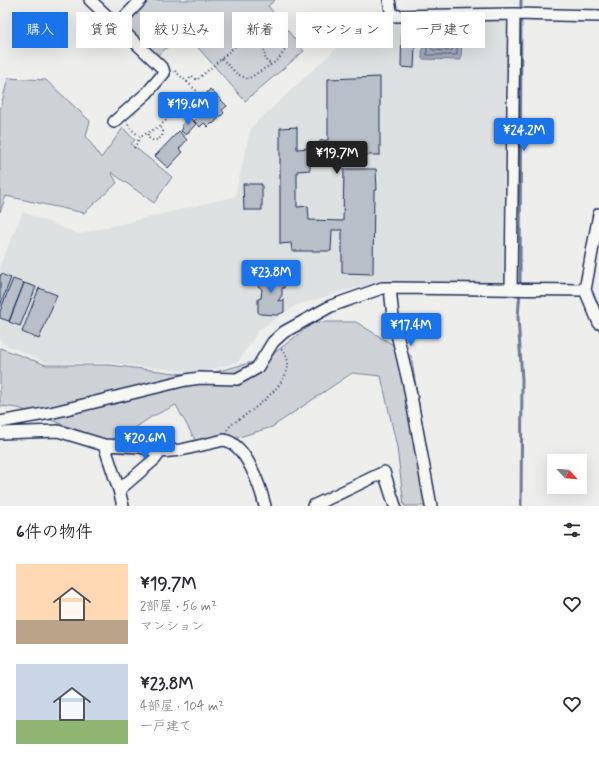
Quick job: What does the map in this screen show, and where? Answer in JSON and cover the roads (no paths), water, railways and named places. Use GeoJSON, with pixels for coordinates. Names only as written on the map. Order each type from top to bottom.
{"type":"FeatureCollection","features":[{"type":"Feature","properties":{"kind":"street"},"geometry":{"type":"LineString","coordinates":[[90,0],[103,12]]}},
{"type":"Feature","properties":{"kind":"street"},"geometry":{"type":"LineString","coordinates":[[129,12],[141,0]]}},
{"type":"Feature","properties":{"kind":"street"},"geometry":{"type":"LineString","coordinates":[[389,0],[392,16],[516,14],[599,16]]}},
{"type":"Feature","properties":{"kind":"street"},"geometry":{"type":"LineString","coordinates":[[513,290],[516,14]]}},
{"type":"Feature","properties":{"kind":"street"},"geometry":{"type":"LineString","coordinates":[[114,122],[147,93],[164,73],[160,66],[132,39]]}},
{"type":"Feature","properties":{"kind":"street"},"geometry":{"type":"LineString","coordinates":[[599,214],[594,266],[585,290],[599,323]]}},
{"type":"Feature","properties":{"kind":"street"},"geometry":{"type":"LineString","coordinates":[[0,422],[50,413],[169,384],[200,378],[237,379],[257,368],[273,342],[284,332],[331,306],[382,288],[585,290]]}},
{"type":"Feature","properties":{"kind":"street"},"geometry":{"type":"LineString","coordinates":[[390,288],[392,317],[409,385],[431,506]]}},
{"type":"Feature","properties":{"kind":"street"},"geometry":{"type":"LineString","coordinates":[[0,433],[58,431],[104,446],[140,447],[160,452],[182,450],[224,440],[235,445],[244,454],[265,506]]}},
{"type":"Feature","properties":{"kind":"street"},"geometry":{"type":"LineString","coordinates":[[104,446],[123,506]]}},
{"type":"Feature","properties":{"kind":"street"},"geometry":{"type":"LineString","coordinates":[[119,490],[155,459],[160,452]]}},
{"type":"Feature","properties":{"kind":"street"},"geometry":{"type":"LineString","coordinates":[[313,506],[384,472],[395,506]]}},
{"type":"Feature","properties":{"kind":"water"},"geometry":{"type":"Polygon","coordinates":[[[422,48],[462,48],[461,60],[422,59],[422,48]]]}},
{"type":"Feature","properties":{"kind":"waterway"},"geometry":{"type":"LineString","coordinates":[[520,286],[521,0]]}},
{"type":"Feature","properties":{"kind":"waterway"},"geometry":{"type":"LineString","coordinates":[[520,292],[518,317],[522,380],[521,506]]}}]}
